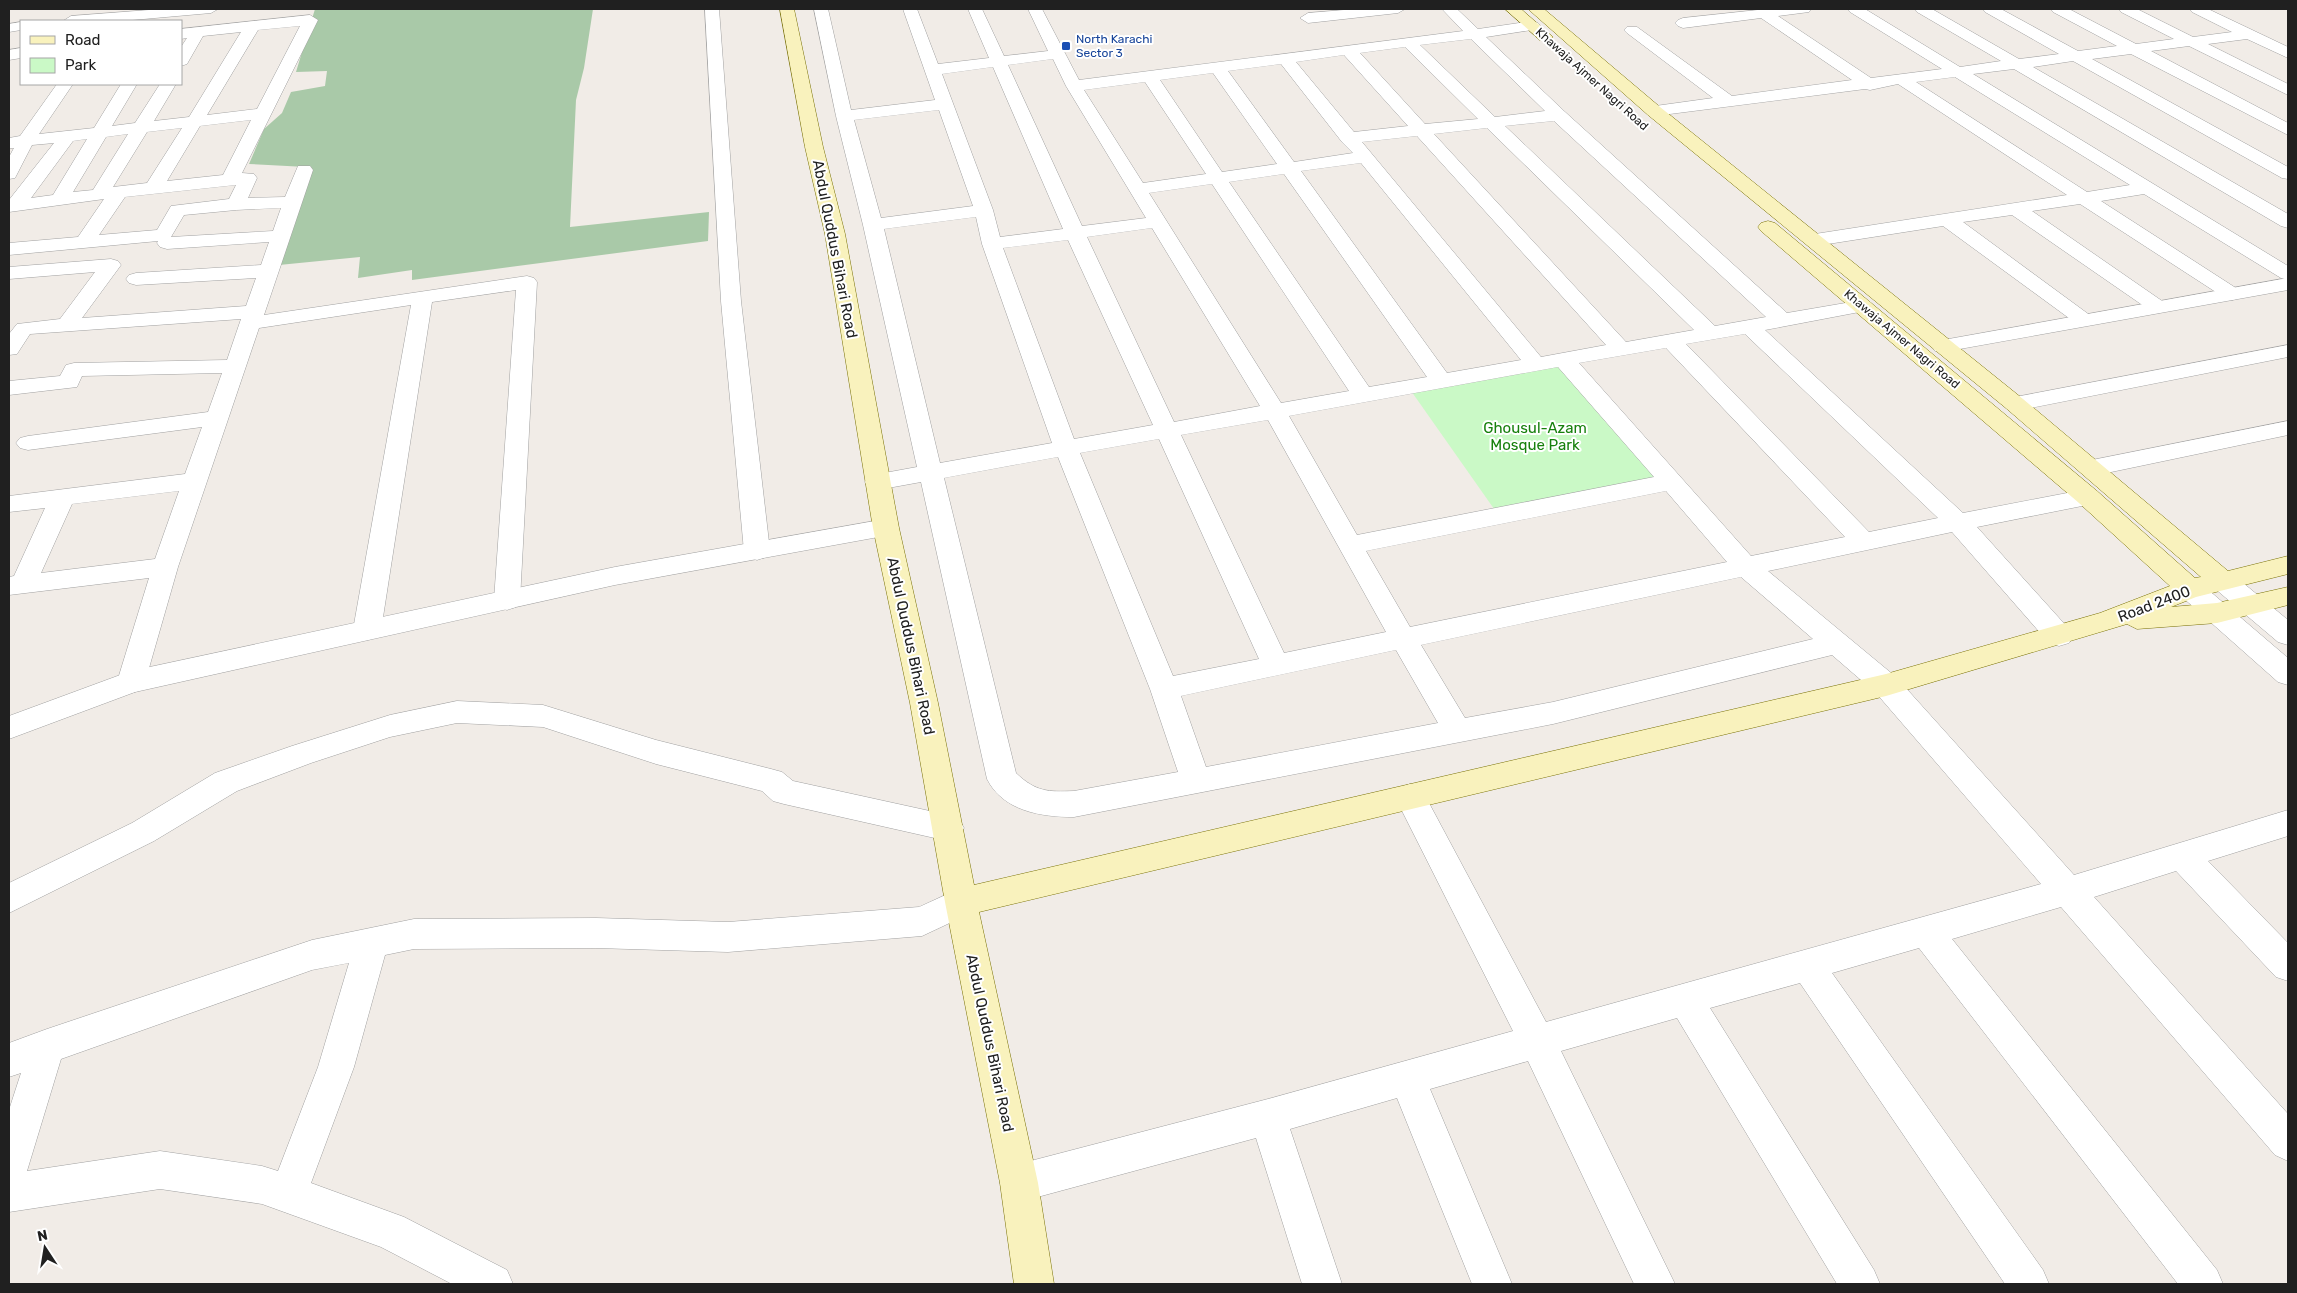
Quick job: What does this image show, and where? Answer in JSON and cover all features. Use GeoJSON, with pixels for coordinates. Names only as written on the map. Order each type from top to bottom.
{"type":"FeatureCollection","features":[{"type":"Feature","properties":{"kind":"main road","name":"Abdul Quddus Bihari Road"},"geometry":{"type":"LineString","coordinates":[[786,9],[814,147],[835,234],[877,482],[924,703],[961,902],[1019,1183],[1034,1284]]}},
{"type":"Feature","properties":{"kind":"main road","name":"Khawaja Ajmer Nagri Road"},"geometry":{"type":"LineString","coordinates":[[1512,9],[1534,18],[1579,46],[1654,111],[2015,404],[2222,580]]}},
{"type":"Feature","properties":{"kind":"main road","name":"Khawaja Ajmer Nagri Road"},"geometry":{"type":"LineString","coordinates":[[1534,18],[1557,48],[1632,116],[1863,306],[2088,497],[2190,589]]}},
{"type":"Feature","properties":{"kind":"main road"},"geometry":{"type":"LineString","coordinates":[[1557,48],[1579,46]]}},
{"type":"Feature","properties":{"kind":"main road","name":"Road 2400"},"geometry":{"type":"LineString","coordinates":[[2108,621],[2190,589],[2288,565]]}},
{"type":"Feature","properties":{"kind":"main road","name":"Road 2400"},"geometry":{"type":"LineString","coordinates":[[2108,621],[2218,612],[2288,596]]}},
{"type":"Feature","properties":{"kind":"main road"},"geometry":{"type":"LineString","coordinates":[[961,902],[1886,685],[2108,621]]}},
{"type":"Feature","properties":{"kind":"street"},"geometry":{"type":"LineString","coordinates":[[107,20],[211,9]]}},
{"type":"Feature","properties":{"kind":"street"},"geometry":{"type":"LineString","coordinates":[[712,9],[731,301],[757,551]]}},
{"type":"Feature","properties":{"kind":"street"},"geometry":{"type":"LineString","coordinates":[[820,9],[844,116],[873,225],[1002,779],[1017,794],[1044,805],[1074,804],[1553,714],[1837,643]]}},
{"type":"Feature","properties":{"kind":"street"},"geometry":{"type":"LineString","coordinates":[[910,9],[984,210],[992,244],[1066,449],[1164,689],[1196,781]]}},
{"type":"Feature","properties":{"kind":"street"},"geometry":{"type":"LineString","coordinates":[[975,9],[1075,233],[1276,666]]}},
{"type":"Feature","properties":{"kind":"street"},"geometry":{"type":"LineString","coordinates":[[1035,9],[1074,86],[1274,412],[1458,732]]}},
{"type":"Feature","properties":{"kind":"street"},"geometry":{"type":"LineString","coordinates":[[1304,13],[1398,9]]}},
{"type":"Feature","properties":{"kind":"street"},"geometry":{"type":"LineString","coordinates":[[1449,9],[1477,34],[1558,115],[1783,321]]}},
{"type":"Feature","properties":{"kind":"street"},"geometry":{"type":"LineString","coordinates":[[1683,23],[1804,9]]}},
{"type":"Feature","properties":{"kind":"street"},"geometry":{"type":"LineString","coordinates":[[1855,9],[2146,188],[2288,282]]}},
{"type":"Feature","properties":{"kind":"street"},"geometry":{"type":"LineString","coordinates":[[1922,9],[2288,222]]}},
{"type":"Feature","properties":{"kind":"street"},"geometry":{"type":"LineString","coordinates":[[1990,9],[2288,174]]}},
{"type":"Feature","properties":{"kind":"street"},"geometry":{"type":"LineString","coordinates":[[2058,9],[2288,130]]}},
{"type":"Feature","properties":{"kind":"street"},"geometry":{"type":"LineString","coordinates":[[2126,9],[2288,90]]}},
{"type":"Feature","properties":{"kind":"street"},"geometry":{"type":"LineString","coordinates":[[2197,9],[2288,52]]}},
{"type":"Feature","properties":{"kind":"street"},"geometry":{"type":"LineString","coordinates":[[1304,13],[1323,35],[1344,51],[1421,130],[1622,350]]}},
{"type":"Feature","properties":{"kind":"street"},"geometry":{"type":"LineString","coordinates":[[1764,14],[1870,85]]}},
{"type":"Feature","properties":{"kind":"street"},"geometry":{"type":"LineString","coordinates":[[1074,86],[1477,34],[1534,18]]}},
{"type":"Feature","properties":{"kind":"street"},"geometry":{"type":"LineString","coordinates":[[182,34],[310,20],[230,180]]}},
{"type":"Feature","properties":{"kind":"street"},"geometry":{"type":"LineString","coordinates":[[154,187],[252,27]]}},
{"type":"Feature","properties":{"kind":"street"},"geometry":{"type":"LineString","coordinates":[[1632,30],[1729,102]]}},
{"type":"Feature","properties":{"kind":"street"},"geometry":{"type":"LineString","coordinates":[[182,59],[198,32]]}},
{"type":"Feature","properties":{"kind":"street"},"geometry":{"type":"LineString","coordinates":[[1654,111],[1870,85],[2191,42],[2288,34]]}},
{"type":"Feature","properties":{"kind":"street"},"geometry":{"type":"LineString","coordinates":[[1409,43],[1711,334]]}},
{"type":"Feature","properties":{"kind":"street"},"geometry":{"type":"LineString","coordinates":[[932,70],[1058,54]]}},
{"type":"Feature","properties":{"kind":"street"},"geometry":{"type":"LineString","coordinates":[[1285,59],[1536,365]]}},
{"type":"Feature","properties":{"kind":"street"},"geometry":{"type":"LineString","coordinates":[[1218,68],[1442,382]]}},
{"type":"Feature","properties":{"kind":"street"},"geometry":{"type":"LineString","coordinates":[[1149,76],[1364,396]]}},
{"type":"Feature","properties":{"kind":"street"},"geometry":{"type":"LineString","coordinates":[[1902,80],[2232,294]]}},
{"type":"Feature","properties":{"kind":"street"},"geometry":{"type":"LineString","coordinates":[[9,174],[17,142],[64,85]]}},
{"type":"Feature","properties":{"kind":"street"},"geometry":{"type":"LineString","coordinates":[[59,200],[128,85]]}},
{"type":"Feature","properties":{"kind":"street"},"geometry":{"type":"LineString","coordinates":[[84,242],[143,126],[167,85]]}},
{"type":"Feature","properties":{"kind":"street"},"geometry":{"type":"LineString","coordinates":[[844,116],[945,104]]}},
{"type":"Feature","properties":{"kind":"street"},"geometry":{"type":"LineString","coordinates":[[17,142],[264,113]]}},
{"type":"Feature","properties":{"kind":"street"},"geometry":{"type":"LineString","coordinates":[[1348,138],[1558,115]]}},
{"type":"Feature","properties":{"kind":"street"},"geometry":{"type":"LineString","coordinates":[[14,226],[18,205],[68,136]]}},
{"type":"Feature","properties":{"kind":"street"},"geometry":{"type":"LineString","coordinates":[[1138,189],[1365,157]]}},
{"type":"Feature","properties":{"kind":"street"},"geometry":{"type":"LineString","coordinates":[[131,682],[165,567],[304,170]]}},
{"type":"Feature","properties":{"kind":"street"},"geometry":{"type":"LineString","coordinates":[[18,205],[154,187],[248,178],[236,204]]}},
{"type":"Feature","properties":{"kind":"street"},"geometry":{"type":"LineString","coordinates":[[1815,240],[2146,188]]}},
{"type":"Feature","properties":{"kind":"street"},"geometry":{"type":"LineString","coordinates":[[9,249],[163,235],[178,210],[236,204],[292,202]]}},
{"type":"Feature","properties":{"kind":"street"},"geometry":{"type":"LineString","coordinates":[[2015,208],[2158,307]]}},
{"type":"Feature","properties":{"kind":"street"},"geometry":{"type":"LineString","coordinates":[[873,225],[984,210]]}},
{"type":"Feature","properties":{"kind":"street"},"geometry":{"type":"LineString","coordinates":[[1946,219],[2084,320]]}},
{"type":"Feature","properties":{"kind":"street"},"geometry":{"type":"LineString","coordinates":[[992,244],[1156,222]]}},
{"type":"Feature","properties":{"kind":"street"},"geometry":{"type":"LineString","coordinates":[[168,243],[280,236]]}},
{"type":"Feature","properties":{"kind":"street"},"geometry":{"type":"LineString","coordinates":[[9,273],[111,265],[66,324]]}},
{"type":"Feature","properties":{"kind":"street"},"geometry":{"type":"LineString","coordinates":[[136,280],[269,271]]}},
{"type":"Feature","properties":{"kind":"street"},"geometry":{"type":"LineString","coordinates":[[9,350],[16,324],[252,318],[527,282],[507,600]]}},
{"type":"Feature","properties":{"kind":"street"},"geometry":{"type":"LineString","coordinates":[[1943,346],[2232,294],[2288,282]]}},
{"type":"Feature","properties":{"kind":"street"},"geometry":{"type":"LineString","coordinates":[[367,630],[423,296]]}},
{"type":"Feature","properties":{"kind":"street"},"geometry":{"type":"LineString","coordinates":[[877,482],[1863,306]]}},
{"type":"Feature","properties":{"kind":"street"},"geometry":{"type":"LineString","coordinates":[[1750,326],[1958,522],[2059,636]]}},
{"type":"Feature","properties":{"kind":"street"},"geometry":{"type":"LineString","coordinates":[[1671,341],[1864,542]]}},
{"type":"Feature","properties":{"kind":"street"},"geometry":{"type":"LineString","coordinates":[[2015,404],[2288,352]]}},
{"type":"Feature","properties":{"kind":"street"},"geometry":{"type":"LineString","coordinates":[[1564,360],[1746,567],[1886,685],[2288,1142]]}},
{"type":"Feature","properties":{"kind":"street"},"geometry":{"type":"LineString","coordinates":[[9,388],[69,382],[74,370],[235,366]]}},
{"type":"Feature","properties":{"kind":"street"},"geometry":{"type":"LineString","coordinates":[[28,443],[217,418]]}},
{"type":"Feature","properties":{"kind":"street"},"geometry":{"type":"LineString","coordinates":[[2092,468],[2288,428]]}},
{"type":"Feature","properties":{"kind":"street"},"geometry":{"type":"LineString","coordinates":[[9,504],[195,481]]}},
{"type":"Feature","properties":{"kind":"street"},"geometry":{"type":"LineString","coordinates":[[1350,545],[1671,482]]}},
{"type":"Feature","properties":{"kind":"street"},"geometry":{"type":"LineString","coordinates":[[16,585],[63,496]]}},
{"type":"Feature","properties":{"kind":"street"},"geometry":{"type":"LineString","coordinates":[[1164,689],[1958,522],[2088,497]]}},
{"type":"Feature","properties":{"kind":"street"},"geometry":{"type":"LineString","coordinates":[[9,728],[131,682],[615,576],[886,528]]}},
{"type":"Feature","properties":{"kind":"street"},"geometry":{"type":"LineString","coordinates":[[16,585],[165,567]]}},
{"type":"Feature","properties":{"kind":"street","name":"Khawaja Ajmer Nagri Road"},"geometry":{"type":"LineString","coordinates":[[2222,580],[2288,635]]}},
{"type":"Feature","properties":{"kind":"street","name":"Khawaja Ajmer Nagri Road"},"geometry":{"type":"LineString","coordinates":[[2190,589],[2288,674]]}},
{"type":"Feature","properties":{"kind":"street"},"geometry":{"type":"LineString","coordinates":[[9,899],[143,832],[226,782],[302,754],[390,726],[457,712],[543,716],[656,752],[771,781],[784,792],[948,828]]}},
{"type":"Feature","properties":{"kind":"street"},"geometry":{"type":"LineString","coordinates":[[1410,797],[1537,1041],[1655,1284]]}},
{"type":"Feature","properties":{"kind":"street"},"geometry":{"type":"LineString","coordinates":[[1019,1183],[1268,1117],[2069,891],[2288,823]]}},
{"type":"Feature","properties":{"kind":"street"},"geometry":{"type":"LineString","coordinates":[[2182,856],[2288,966]]}},
{"type":"Feature","properties":{"kind":"street"},"geometry":{"type":"LineString","coordinates":[[9,1060],[312,955],[414,934],[596,934],[728,938],[922,921],[961,902]]}},
{"type":"Feature","properties":{"kind":"street"},"geometry":{"type":"LineString","coordinates":[[1926,931],[2203,1284]]}},
{"type":"Feature","properties":{"kind":"street"},"geometry":{"type":"LineString","coordinates":[[288,1194],[336,1066],[371,944]]}},
{"type":"Feature","properties":{"kind":"street"},"geometry":{"type":"LineString","coordinates":[[1807,965],[2029,1284]]}},
{"type":"Feature","properties":{"kind":"street"},"geometry":{"type":"LineString","coordinates":[[1685,999],[1860,1284]]}},
{"type":"Feature","properties":{"kind":"street"},"geometry":{"type":"LineString","coordinates":[[9,1168],[47,1046]]}},
{"type":"Feature","properties":{"kind":"street"},"geometry":{"type":"LineString","coordinates":[[1407,1078],[1492,1284]]}},
{"type":"Feature","properties":{"kind":"street"},"geometry":{"type":"LineString","coordinates":[[1268,1117],[1322,1284]]}},
{"type":"Feature","properties":{"kind":"street"},"geometry":{"type":"LineString","coordinates":[[9,1193],[160,1170],[262,1185],[390,1231],[493,1284]]}},
{"type":"Feature","properties":{"kind":"green space"},"geometry":{"type":"Polygon","coordinates":[[[315,9],[593,9],[584,68],[576,100],[570,227],[709,212],[708,241],[412,280],[412,270],[358,278],[360,257],[279,265],[306,167],[249,164],[264,129],[282,113],[291,92],[325,86],[327,71],[296,72],[315,9]]]}},
{"type":"Feature","properties":{"kind":"green space","name":"Ghousul-Azam Mosque Park"},"geometry":{"type":"Polygon","coordinates":[[[1564,360],[1671,482],[1499,516],[1409,388],[1564,360]]]}},
{"type":"Feature","properties":{"kind":"place","name":"North Karachi Sector 3"},"geometry":{"type":"Point","coordinates":[1066,46]}}]}
